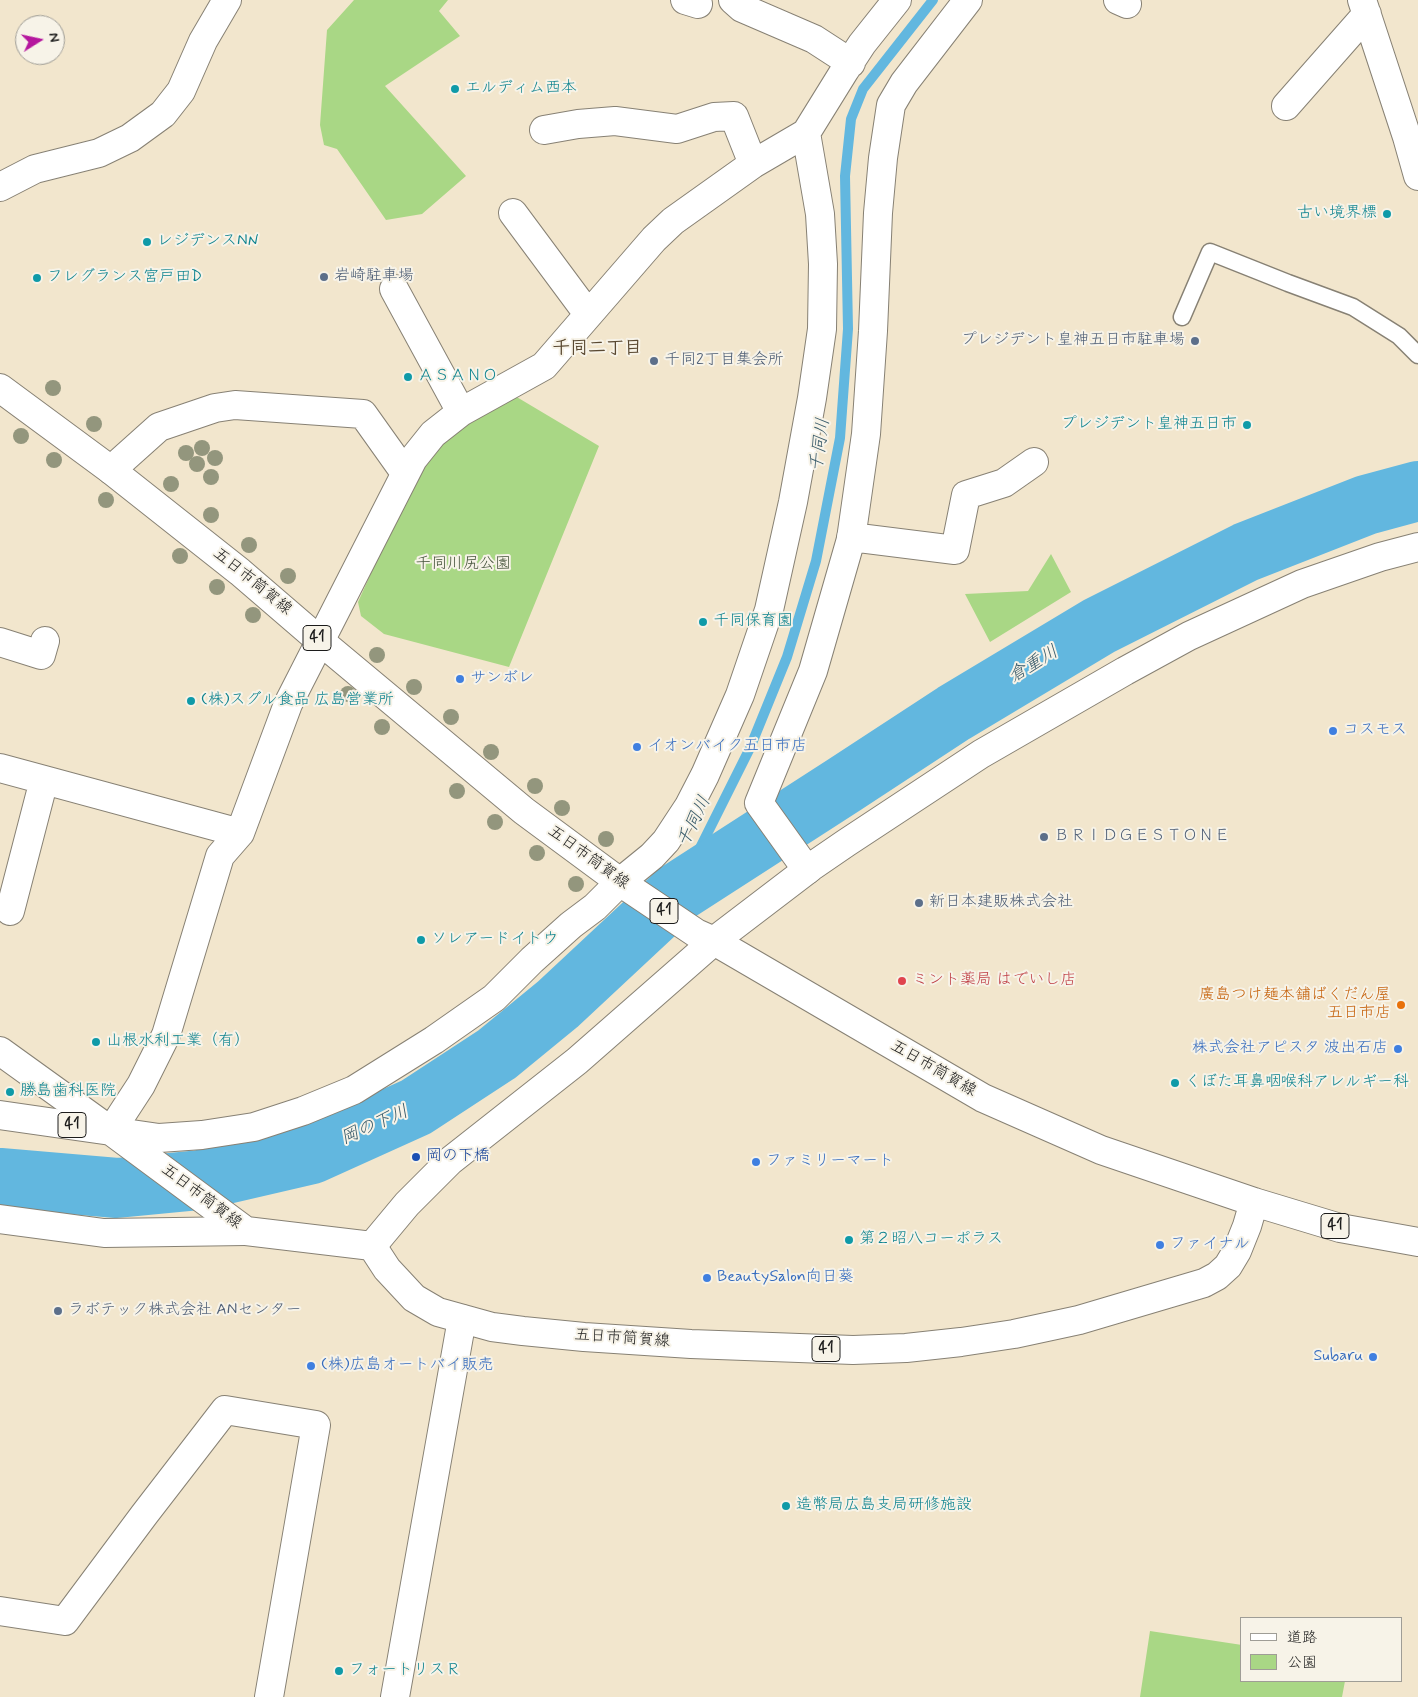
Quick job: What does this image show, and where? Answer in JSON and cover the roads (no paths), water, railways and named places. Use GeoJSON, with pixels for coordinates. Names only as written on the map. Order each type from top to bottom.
{"type":"FeatureCollection","features":[{"type":"Feature","properties":{"kind":"street"},"geometry":{"type":"LineString","coordinates":[[0,187],[35,169],[99,153],[130,138],[163,114],[181,91],[203,41],[227,0]]}},
{"type":"Feature","properties":{"kind":"street"},"geometry":{"type":"LineString","coordinates":[[732,0],[742,8],[814,39],[851,62]]}},
{"type":"Feature","properties":{"kind":"street"},"geometry":{"type":"LineString","coordinates":[[111,1131],[141,1085],[166,1035],[220,856],[240,833],[288,704],[413,459],[434,434],[461,412],[544,366],[654,239],[673,221],[753,164],[806,133],[862,44],[897,0]]}},
{"type":"Feature","properties":{"kind":"street"},"geometry":{"type":"LineString","coordinates":[[802,862],[759,803],[813,671],[852,537],[866,434],[878,213],[883,158],[891,105],[904,83],[968,0]]}},
{"type":"Feature","properties":{"kind":"street"},"geometry":{"type":"LineString","coordinates":[[1286,106],[1364,7]]}},
{"type":"Feature","properties":{"kind":"street"},"geometry":{"type":"LineString","coordinates":[[1364,7],[1418,176]]}},
{"type":"Feature","properties":{"kind":"street"},"geometry":{"type":"LineString","coordinates":[[544,130],[578,124],[615,121],[678,129],[714,117],[734,116],[753,164]]}},
{"type":"Feature","properties":{"kind":"street"},"geometry":{"type":"LineString","coordinates":[[0,1051],[111,1131],[159,1138],[202,1135],[254,1127],[303,1111],[354,1090],[434,1040],[494,998],[571,925],[626,886],[666,841],[689,806],[705,775],[740,695],[770,610],[793,502],[811,407],[822,329],[824,264],[820,214],[806,133]]}},
{"type":"Feature","properties":{"kind":"street"},"geometry":{"type":"LineString","coordinates":[[513,213],[588,314]]}},
{"type":"Feature","properties":{"kind":"street"},"geometry":{"type":"LineString","coordinates":[[394,289],[461,412]]}},
{"type":"Feature","properties":{"kind":"street","name":"五日市筒賀線"},"geometry":{"type":"LineString","coordinates":[[0,388],[111,470],[240,572],[517,806],[626,886],[705,937],[983,1098],[1100,1150],[1254,1202],[1340,1228],[1418,1242]]}},
{"type":"Feature","properties":{"kind":"street"},"geometry":{"type":"LineString","coordinates":[[111,470],[159,427],[215,408],[235,405],[363,414],[405,473]]}},
{"type":"Feature","properties":{"kind":"street"},"geometry":{"type":"LineString","coordinates":[[852,537],[955,550],[966,494],[1004,483],[1034,462]]}},
{"type":"Feature","properties":{"kind":"street"},"geometry":{"type":"LineString","coordinates":[[372,1246],[407,1204],[450,1161],[578,1061],[705,937],[802,862],[846,843],[981,754],[1189,636],[1302,584],[1380,556],[1418,547]]}},
{"type":"Feature","properties":{"kind":"street"},"geometry":{"type":"LineString","coordinates":[[0,642],[41,655],[45,641]]}},
{"type":"Feature","properties":{"kind":"street"},"geometry":{"type":"LineString","coordinates":[[0,768],[240,833]]}},
{"type":"Feature","properties":{"kind":"street"},"geometry":{"type":"LineString","coordinates":[[10,911],[44,780]]}},
{"type":"Feature","properties":{"kind":"street","name":"五日市筒賀線"},"geometry":{"type":"LineString","coordinates":[[0,1115],[111,1131],[235,1223],[372,1246],[387,1269],[414,1298],[438,1312],[492,1327],[523,1331],[709,1345],[853,1350],[906,1348],[1014,1334],[1079,1320],[1204,1283],[1217,1276],[1228,1266],[1232,1259],[1247,1226],[1254,1202]]}},
{"type":"Feature","properties":{"kind":"street"},"geometry":{"type":"LineString","coordinates":[[0,1219],[104,1233],[235,1223]]}},
{"type":"Feature","properties":{"kind":"street"},"geometry":{"type":"LineString","coordinates":[[395,1697],[462,1319]]}},
{"type":"Feature","properties":{"kind":"street"},"geometry":{"type":"LineString","coordinates":[[0,1611],[65,1621],[225,1410],[316,1425],[269,1697]]}},
{"type":"Feature","properties":{"kind":"lane"},"geometry":{"type":"LineString","coordinates":[[1182,317],[1210,252],[1353,307],[1399,336],[1418,355]]}},
{"type":"Feature","properties":{"kind":"water"},"geometry":{"type":"Polygon","coordinates":[[[0,1171],[117,1188],[0,1187],[0,1171]]]}},
{"type":"Feature","properties":{"kind":"waterway","name":"千同川"},"geometry":{"type":"LineString","coordinates":[[678,892],[750,748],[787,657],[816,561],[840,438],[848,329],[845,176],[851,119],[863,89],[933,0]]}},
{"type":"Feature","properties":{"kind":"waterway","name":"倉重川"},"geometry":{"type":"LineString","coordinates":[[0,1178],[117,1188],[200,1180],[312,1154],[416,1107],[497,1054],[558,1004],[678,892],[954,713],[1099,626],[1246,552],[1366,505],[1418,491]]}},
{"type":"Feature","properties":{"kind":"place","name":"エルディム西本"},"geometry":{"type":"Point","coordinates":[455,89]}},
{"type":"Feature","properties":{"kind":"place","name":"古い境界標"},"geometry":{"type":"Point","coordinates":[1387,214]}},
{"type":"Feature","properties":{"kind":"place","name":"レジデンスNN"},"geometry":{"type":"Point","coordinates":[147,242]}},
{"type":"Feature","properties":{"kind":"place","name":"岩崎駐車場"},"geometry":{"type":"Point","coordinates":[324,277]}},
{"type":"Feature","properties":{"kind":"place","name":"フレグランス宮戸田D"},"geometry":{"type":"Point","coordinates":[37,278]}},
{"type":"Feature","properties":{"kind":"place","name":"プレジデント皇神五日市駐車場"},"geometry":{"type":"Point","coordinates":[1195,341]}},
{"type":"Feature","properties":{"kind":"place","name":"千同2丁目集会所"},"geometry":{"type":"Point","coordinates":[654,361]}},
{"type":"Feature","properties":{"kind":"place","name":"ＡＳＡＮＯ"},"geometry":{"type":"Point","coordinates":[408,377]}},
{"type":"Feature","properties":{"kind":"place","name":"プレジデント皇神五日市"},"geometry":{"type":"Point","coordinates":[1247,425]}},
{"type":"Feature","properties":{"kind":"place","name":"千同保育園"},"geometry":{"type":"Point","coordinates":[703,622]}},
{"type":"Feature","properties":{"kind":"place","name":"サンボレ"},"geometry":{"type":"Point","coordinates":[460,679]}},
{"type":"Feature","properties":{"kind":"place","name":"(株)スグル食品 広島営業所"},"geometry":{"type":"Point","coordinates":[191,701]}},
{"type":"Feature","properties":{"kind":"place","name":"コスモス"},"geometry":{"type":"Point","coordinates":[1333,731]}},
{"type":"Feature","properties":{"kind":"place","name":"イオンバイク五日市店"},"geometry":{"type":"Point","coordinates":[637,747]}},
{"type":"Feature","properties":{"kind":"place","name":"ＢＲＩＤＧＥＳＴＯＮＥ"},"geometry":{"type":"Point","coordinates":[1044,837]}},
{"type":"Feature","properties":{"kind":"place","name":"新日本建販株式会社"},"geometry":{"type":"Point","coordinates":[919,903]}},
{"type":"Feature","properties":{"kind":"place","name":"ソレアードイトウ"},"geometry":{"type":"Point","coordinates":[421,940]}},
{"type":"Feature","properties":{"kind":"place","name":"ミント薬局 はでいし店"},"geometry":{"type":"Point","coordinates":[902,981]}},
{"type":"Feature","properties":{"kind":"place","name":"廣島つけ麺本舗ばくだん屋 五日市店"},"geometry":{"type":"Point","coordinates":[1401,1005]}},
{"type":"Feature","properties":{"kind":"place","name":"山根水利工業（有）"},"geometry":{"type":"Point","coordinates":[96,1042]}},
{"type":"Feature","properties":{"kind":"place","name":"株式会社アピスタ 波出石店"},"geometry":{"type":"Point","coordinates":[1398,1049]}},
{"type":"Feature","properties":{"kind":"place","name":"くぼた耳鼻咽喉科アレルギー科"},"geometry":{"type":"Point","coordinates":[1175,1083]}},
{"type":"Feature","properties":{"kind":"place","name":"勝島歯科医院"},"geometry":{"type":"Point","coordinates":[10,1092]}},
{"type":"Feature","properties":{"kind":"place","name":"岡の下橋"},"geometry":{"type":"Point","coordinates":[416,1157]}},
{"type":"Feature","properties":{"kind":"place","name":"ファミリーマート"},"geometry":{"type":"Point","coordinates":[756,1162]}},
{"type":"Feature","properties":{"kind":"place","name":"第２昭八コーポラス"},"geometry":{"type":"Point","coordinates":[849,1240]}},
{"type":"Feature","properties":{"kind":"place","name":"ファイナル"},"geometry":{"type":"Point","coordinates":[1160,1245]}},
{"type":"Feature","properties":{"kind":"place","name":"BeautySalon向日葵"},"geometry":{"type":"Point","coordinates":[707,1278]}},
{"type":"Feature","properties":{"kind":"place","name":"ラボテック株式会社 ANセンター"},"geometry":{"type":"Point","coordinates":[58,1311]}},
{"type":"Feature","properties":{"kind":"place","name":"Subaru"},"geometry":{"type":"Point","coordinates":[1373,1357]}},
{"type":"Feature","properties":{"kind":"place","name":"(株)広島オートバイ販売"},"geometry":{"type":"Point","coordinates":[311,1366]}},
{"type":"Feature","properties":{"kind":"place","name":"造幣局広島支局研修施設"},"geometry":{"type":"Point","coordinates":[786,1506]}},
{"type":"Feature","properties":{"kind":"place","name":"フォートリスＲ"},"geometry":{"type":"Point","coordinates":[339,1671]}},
{"type":"Feature","properties":{"kind":"district","name":"千同二丁目"},"geometry":{"type":"Point","coordinates":[597,349]}},
{"type":"Feature","properties":{"kind":"park label","name":"千同川尻公園"},"geometry":{"type":"Point","coordinates":[463,565]}},
{"type":"Feature","properties":{"kind":"water label","name":"岡の下川"},"geometry":{"type":"Point","coordinates":[375,1126]}}]}
